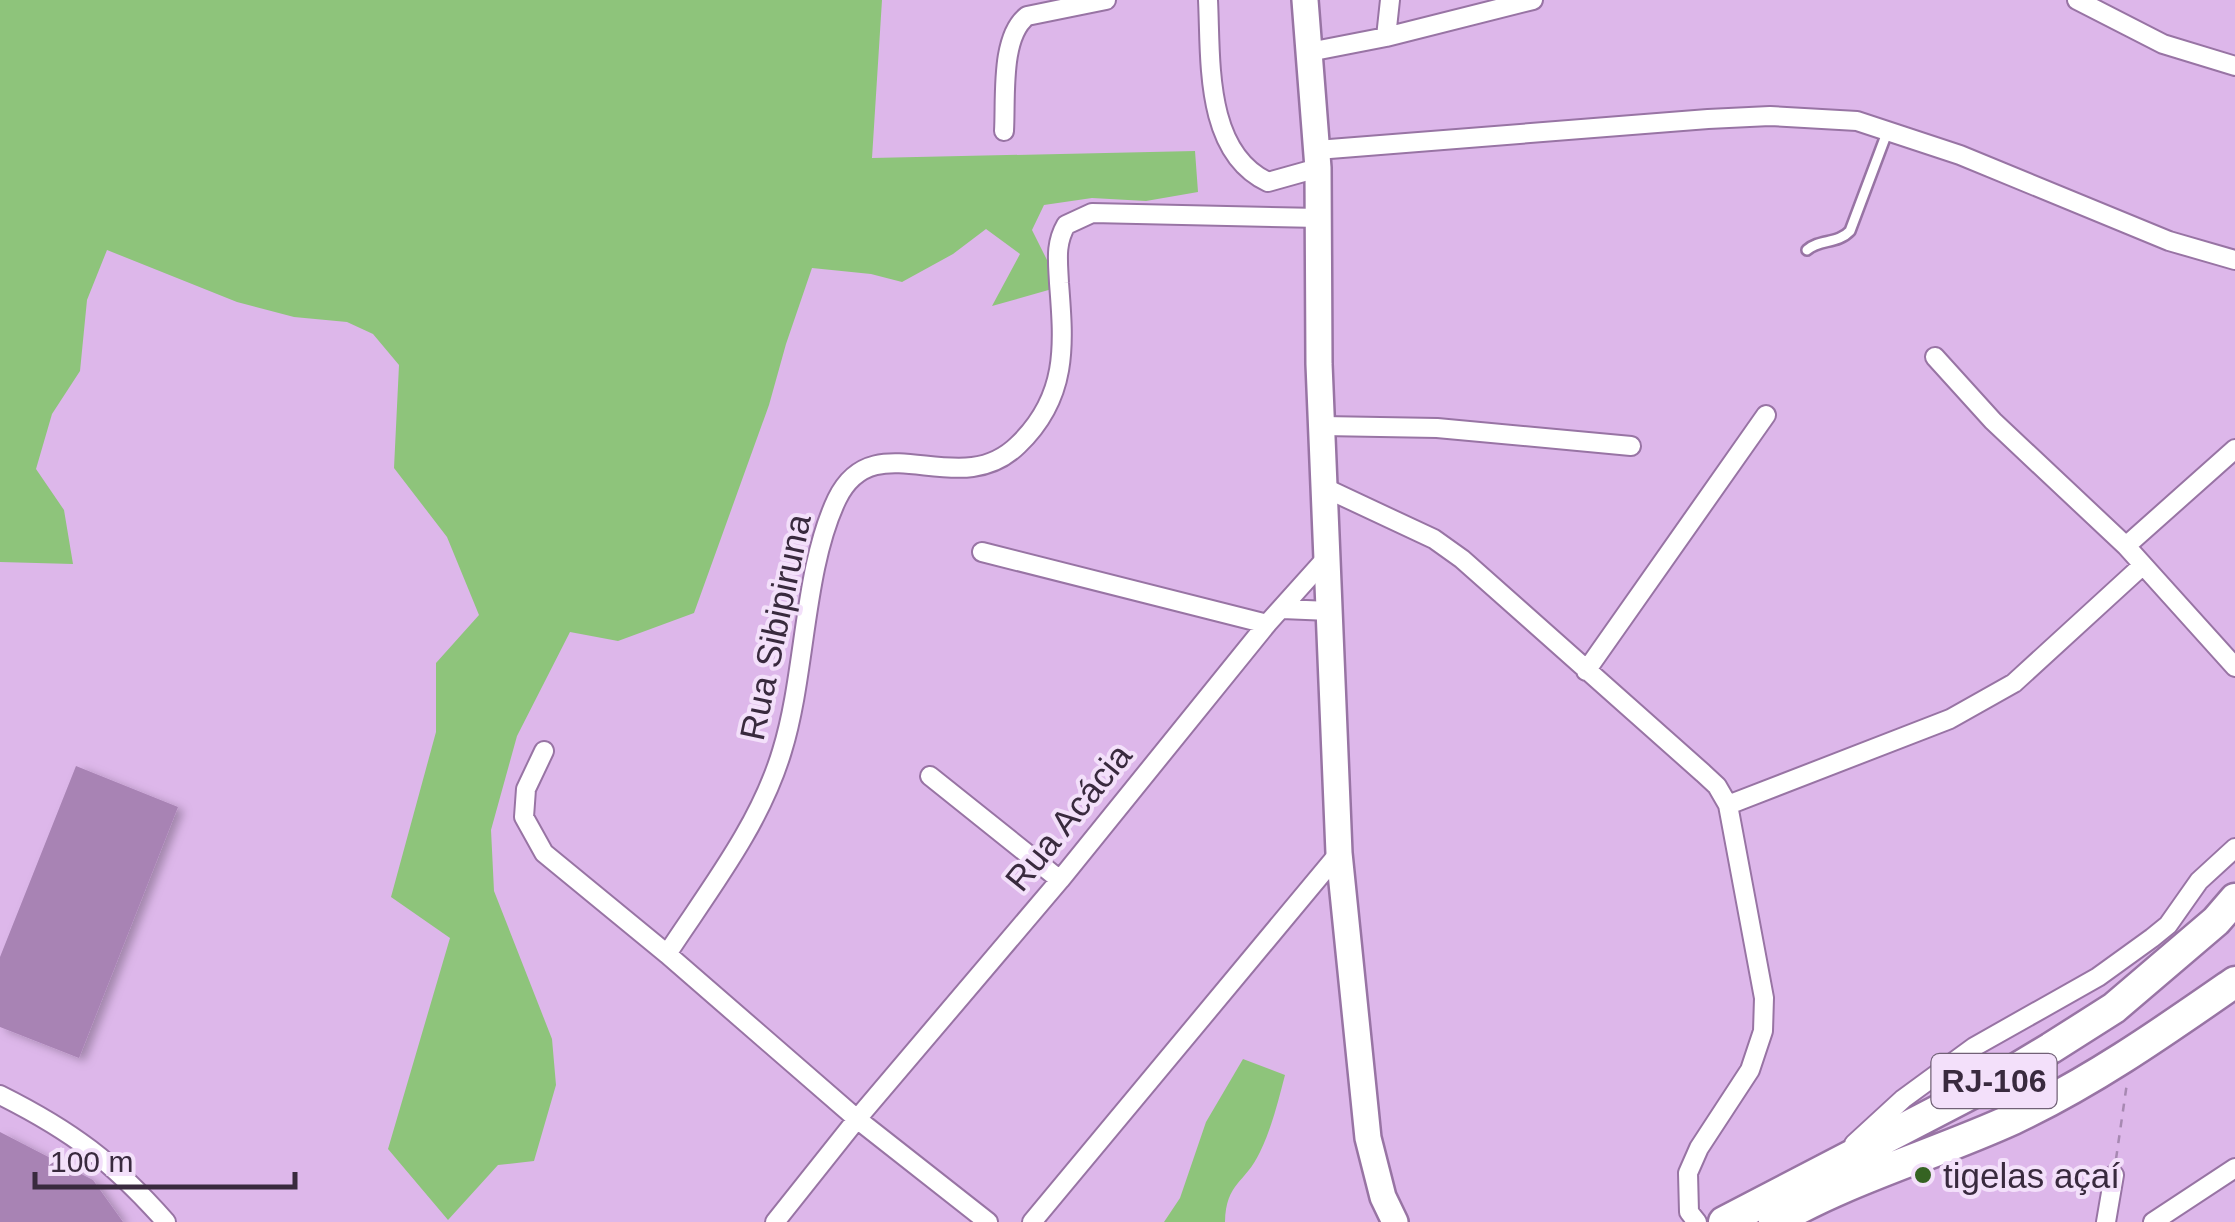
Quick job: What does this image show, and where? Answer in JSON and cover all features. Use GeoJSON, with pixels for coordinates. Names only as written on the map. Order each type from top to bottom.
{"type":"FeatureCollection","features":[{"type":"Feature","properties":{"kind":"highway","name":"RJ-106"},"geometry":{"type":"LineString","coordinates":[[1724,1222],[2001,1078],[2114,1008],[2216,921],[2235,899]]}},
{"type":"Feature","properties":{"kind":"highway"},"geometry":{"type":"LineString","coordinates":[[2114,1008],[2154,989],[2235,914]]}},
{"type":"Feature","properties":{"kind":"highway"},"geometry":{"type":"LineString","coordinates":[[2058,1096],[2094,1061],[2235,964]]}},
{"type":"Feature","properties":{"kind":"highway","name":"RJ-106"},"geometry":{"type":"LineString","coordinates":[[1774,1222],[1843,1186],[1990,1129],[2058,1096],[2130,1054],[2235,982]]}},
{"type":"Feature","properties":{"kind":"main road"},"geometry":{"type":"LineString","coordinates":[[1306,0],[1318,159],[1320,364],[1339,852],[1368,1138],[1383,1197],[1396,1222]]}},
{"type":"Feature","properties":{"kind":"street"},"geometry":{"type":"LineString","coordinates":[[1004,131],[1010,43],[1018,23],[1027,16],[1106,0]]}},
{"type":"Feature","properties":{"kind":"street"},"geometry":{"type":"LineString","coordinates":[[1208,0],[1212,98],[1242,164],[1268,182],[1318,159],[1755,117],[1857,121],[1960,154],[2169,241],[2235,260]]}},
{"type":"Feature","properties":{"kind":"street"},"geometry":{"type":"LineString","coordinates":[[1386,36],[1390,0]]}},
{"type":"Feature","properties":{"kind":"street"},"geometry":{"type":"LineString","coordinates":[[1308,52],[1533,0]]}},
{"type":"Feature","properties":{"kind":"street"},"geometry":{"type":"LineString","coordinates":[[2078,0],[2164,44],[2235,66]]}},
{"type":"Feature","properties":{"kind":"street","name":"Rua Sibipiruna"},"geometry":{"type":"LineString","coordinates":[[667,954],[746,833],[768,790],[784,746],[822,546],[836,500],[847,482],[865,467],[882,463],[960,470],[981,468],[1016,448],[1045,410],[1056,387],[1064,345],[1057,250],[1066,225],[1092,213],[1320,218]]}},
{"type":"Feature","properties":{"kind":"street"},"geometry":{"type":"LineString","coordinates":[[1935,356],[1993,422],[2126,546],[2235,666]]}},
{"type":"Feature","properties":{"kind":"street"},"geometry":{"type":"LineString","coordinates":[[1586,671],[1766,415]]}},
{"type":"Feature","properties":{"kind":"street"},"geometry":{"type":"LineString","coordinates":[[1323,426],[1436,428],[1631,446]]}},
{"type":"Feature","properties":{"kind":"street"},"geometry":{"type":"LineString","coordinates":[[2126,546],[2235,449]]}},
{"type":"Feature","properties":{"kind":"street"},"geometry":{"type":"LineString","coordinates":[[1325,488],[1449,548],[1704,773],[1728,805],[1764,998],[1763,1031],[1750,1070],[1699,1148],[1688,1172],[1689,1212],[1698,1222]]}},
{"type":"Feature","properties":{"kind":"street"},"geometry":{"type":"LineString","coordinates":[[982,552],[1267,624]]}},
{"type":"Feature","properties":{"kind":"street","name":"Rua Acácia"},"geometry":{"type":"LineString","coordinates":[[775,1222],[1267,624],[1329,556]]}},
{"type":"Feature","properties":{"kind":"street"},"geometry":{"type":"LineString","coordinates":[[1728,805],[1950,719],[1991,698],[2014,683],[2143,565]]}},
{"type":"Feature","properties":{"kind":"street"},"geometry":{"type":"LineString","coordinates":[[1282,609],[1330,612]]}},
{"type":"Feature","properties":{"kind":"street"},"geometry":{"type":"LineString","coordinates":[[544,751],[526,790],[524,817],[544,853],[857,1119],[988,1222]]}},
{"type":"Feature","properties":{"kind":"street"},"geometry":{"type":"LineString","coordinates":[[930,776],[1060,880]]}},
{"type":"Feature","properties":{"kind":"street"},"geometry":{"type":"LineString","coordinates":[[1835,1162],[1932,1076],[1974,1047],[2098,977],[2152,938],[2168,925],[2199,881],[2235,848]]}},
{"type":"Feature","properties":{"kind":"street"},"geometry":{"type":"LineString","coordinates":[[1032,1222],[1339,852]]}},
{"type":"Feature","properties":{"kind":"street"},"geometry":{"type":"LineString","coordinates":[[0,1095],[78,1138],[102,1156],[166,1222]]}},
{"type":"Feature","properties":{"kind":"street"},"geometry":{"type":"LineString","coordinates":[[2153,1222],[2235,1168]]}},
{"type":"Feature","properties":{"kind":"street"},"geometry":{"type":"LineString","coordinates":[[2106,1222],[2114,1175]]}},
{"type":"Feature","properties":{"kind":"lane"},"geometry":{"type":"LineString","coordinates":[[1807,250],[1850,232],[1888,130]]}},
{"type":"Feature","properties":{"kind":"path"},"geometry":{"type":"LineString","coordinates":[[2114,1175],[2130,1054]]}},
{"type":"Feature","properties":{"kind":"green space"},"geometry":{"type":"Polygon","coordinates":[[[0,0],[882,0],[872,158],[1195,151],[1198,192],[1146,201],[1092,198],[1044,205],[1032,230],[1052,270],[1052,289],[992,306],[1020,254],[986,229],[953,254],[902,282],[871,274],[812,268],[769,405],[694,613],[618,641],[570,632],[517,736],[491,830],[494,891],[552,1039],[556,1085],[534,1161],[498,1165],[448,1220],[388,1149],[450,938],[391,897],[436,732],[436,663],[479,615],[447,537],[394,468],[399,365],[373,334],[347,322],[294,317],[237,302],[107,250],[87,300],[80,371],[52,414],[36,469],[64,510],[73,564],[0,562],[0,0]]]}},
{"type":"Feature","properties":{"kind":"green space"},"geometry":{"type":"Polygon","coordinates":[[[1243,1059],[1285,1075],[1260,1152],[1229,1199],[1225,1222],[1164,1222],[1180,1198],[1206,1122],[1243,1059]]]}},
{"type":"Feature","properties":{"kind":"building"},"geometry":{"type":"Polygon","coordinates":[[[76,766],[178,807],[79,1058],[0,1027],[0,957],[76,766]]]}},
{"type":"Feature","properties":{"kind":"building"},"geometry":{"type":"Polygon","coordinates":[[[0,1132],[93,1180],[123,1222],[0,1222],[0,1132]]]}},
{"type":"Feature","properties":{"kind":"place","name":"tigelas açaí"},"geometry":{"type":"Point","coordinates":[1923,1175]}}]}
